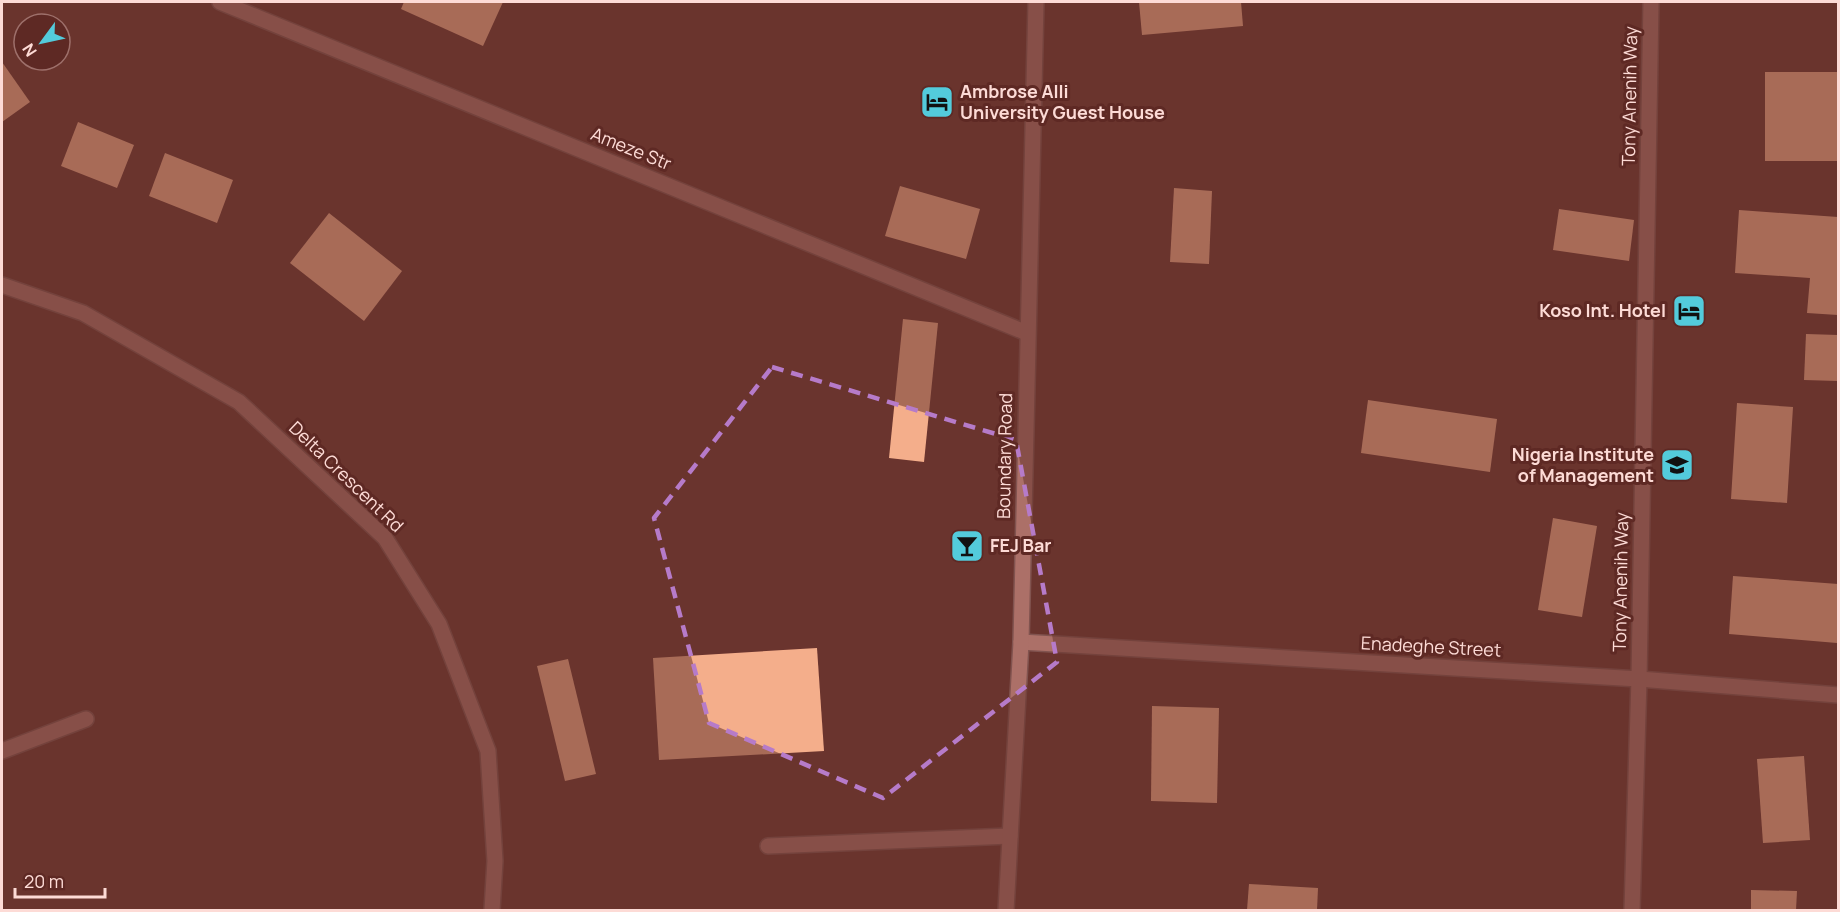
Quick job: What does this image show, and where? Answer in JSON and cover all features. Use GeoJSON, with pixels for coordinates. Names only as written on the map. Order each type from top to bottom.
{"type":"FeatureCollection","features":[{"type":"Feature","properties":{"kind":"street","name":"Ameze Str"},"geometry":{"type":"LineString","coordinates":[[220,2],[1027,333]]}},
{"type":"Feature","properties":{"kind":"street","name":"Boundary Road"},"geometry":{"type":"LineString","coordinates":[[1006,910],[1021,642],[1036,2]]}},
{"type":"Feature","properties":{"kind":"street","name":"Tony Anenih Way"},"geometry":{"type":"LineString","coordinates":[[1632,910],[1639,679],[1651,2]]}},
{"type":"Feature","properties":{"kind":"street","name":"Delta Crescent Rd"},"geometry":{"type":"LineString","coordinates":[[2,285],[83,312],[239,402],[385,538],[439,624],[488,751],[495,861],[492,910]]}},
{"type":"Feature","properties":{"kind":"street","name":"Enadeghe Street"},"geometry":{"type":"LineString","coordinates":[[1021,642],[1639,679],[1839,695]]}},
{"type":"Feature","properties":{"kind":"street"},"geometry":{"type":"LineString","coordinates":[[2,751],[86,719]]}},
{"type":"Feature","properties":{"kind":"street"},"geometry":{"type":"LineString","coordinates":[[768,846],[1010,836]]}},
{"type":"Feature","properties":{"kind":"highlighted area"},"geometry":{"type":"Polygon","coordinates":[[[772,367],[1016,440],[1057,662],[883,798],[709,723],[654,518],[772,367]]]}},
{"type":"Feature","properties":{"kind":"building"},"geometry":{"type":"Polygon","coordinates":[[[404,2],[503,2],[483,46],[401,9],[404,2]]]}},
{"type":"Feature","properties":{"kind":"building"},"geometry":{"type":"Polygon","coordinates":[[[1139,2],[1241,2],[1243,26],[1142,35],[1139,2]]]}},
{"type":"Feature","properties":{"kind":"building"},"geometry":{"type":"Polygon","coordinates":[[[2,62],[30,102],[2,122],[2,62]]]}},
{"type":"Feature","properties":{"kind":"building"},"geometry":{"type":"Polygon","coordinates":[[[1765,72],[1838,72],[1838,161],[1765,161],[1765,72]]]}},
{"type":"Feature","properties":{"kind":"building"},"geometry":{"type":"Polygon","coordinates":[[[78,122],[134,145],[117,188],[61,166],[78,122]]]}},
{"type":"Feature","properties":{"kind":"building"},"geometry":{"type":"Polygon","coordinates":[[[165,153],[233,180],[217,223],[149,196],[165,153]]]}},
{"type":"Feature","properties":{"kind":"building"},"geometry":{"type":"Polygon","coordinates":[[[900,186],[980,209],[966,259],[885,236],[900,186]]]}},
{"type":"Feature","properties":{"kind":"building"},"geometry":{"type":"Polygon","coordinates":[[[1174,188],[1212,191],[1209,264],[1170,262],[1174,188]]]}},
{"type":"Feature","properties":{"kind":"building"},"geometry":{"type":"Polygon","coordinates":[[[1559,209],[1634,220],[1629,261],[1553,250],[1559,209]]]}},
{"type":"Feature","properties":{"kind":"building"},"geometry":{"type":"Polygon","coordinates":[[[1739,210],[1838,217],[1838,315],[1807,313],[1810,278],[1735,273],[1739,210]]]}},
{"type":"Feature","properties":{"kind":"building"},"geometry":{"type":"Polygon","coordinates":[[[329,213],[402,271],[364,321],[290,263],[329,213]]]}},
{"type":"Feature","properties":{"kind":"building"},"geometry":{"type":"Polygon","coordinates":[[[903,319],[938,323],[924,462],[889,458],[903,319]]]}},
{"type":"Feature","properties":{"kind":"building"},"geometry":{"type":"Polygon","coordinates":[[[1806,334],[1838,335],[1838,381],[1804,380],[1806,334]]]}},
{"type":"Feature","properties":{"kind":"building"},"geometry":{"type":"Polygon","coordinates":[[[1368,400],[1497,419],[1490,472],[1361,453],[1368,400]]]}},
{"type":"Feature","properties":{"kind":"building"},"geometry":{"type":"Polygon","coordinates":[[[1737,403],[1793,407],[1787,503],[1731,499],[1737,403]]]}},
{"type":"Feature","properties":{"kind":"building"},"geometry":{"type":"Polygon","coordinates":[[[1553,518],[1597,526],[1582,617],[1538,610],[1553,518]]]}},
{"type":"Feature","properties":{"kind":"building"},"geometry":{"type":"Polygon","coordinates":[[[1733,576],[1838,584],[1837,643],[1729,634],[1733,576]]]}},
{"type":"Feature","properties":{"kind":"building"},"geometry":{"type":"Polygon","coordinates":[[[817,648],[824,751],[659,760],[653,658],[817,648]]]}},
{"type":"Feature","properties":{"kind":"building"},"geometry":{"type":"Polygon","coordinates":[[[568,659],[596,774],[565,781],[537,666],[568,659]]]}},
{"type":"Feature","properties":{"kind":"building"},"geometry":{"type":"Polygon","coordinates":[[[1152,706],[1219,708],[1217,803],[1151,801],[1152,706]]]}},
{"type":"Feature","properties":{"kind":"building"},"geometry":{"type":"Polygon","coordinates":[[[1804,756],[1810,840],[1763,843],[1757,759],[1804,756]]]}},
{"type":"Feature","properties":{"kind":"building"},"geometry":{"type":"Polygon","coordinates":[[[1249,884],[1318,888],[1317,910],[1247,910],[1249,884]]]}},
{"type":"Feature","properties":{"kind":"building"},"geometry":{"type":"Polygon","coordinates":[[[1751,890],[1797,891],[1796,910],[1751,910],[1751,890]]]}},
{"type":"Feature","properties":{"kind":"place","name":"Ambrose Alli University Guest House"},"geometry":{"type":"Point","coordinates":[937,102]}},
{"type":"Feature","properties":{"kind":"place","name":"Koso Int. Hotel"},"geometry":{"type":"Point","coordinates":[1689,311]}},
{"type":"Feature","properties":{"kind":"place","name":"Nigeria Institute of Management"},"geometry":{"type":"Point","coordinates":[1677,465]}},
{"type":"Feature","properties":{"kind":"place","name":"FEJ Bar"},"geometry":{"type":"Point","coordinates":[967,546]}}]}
